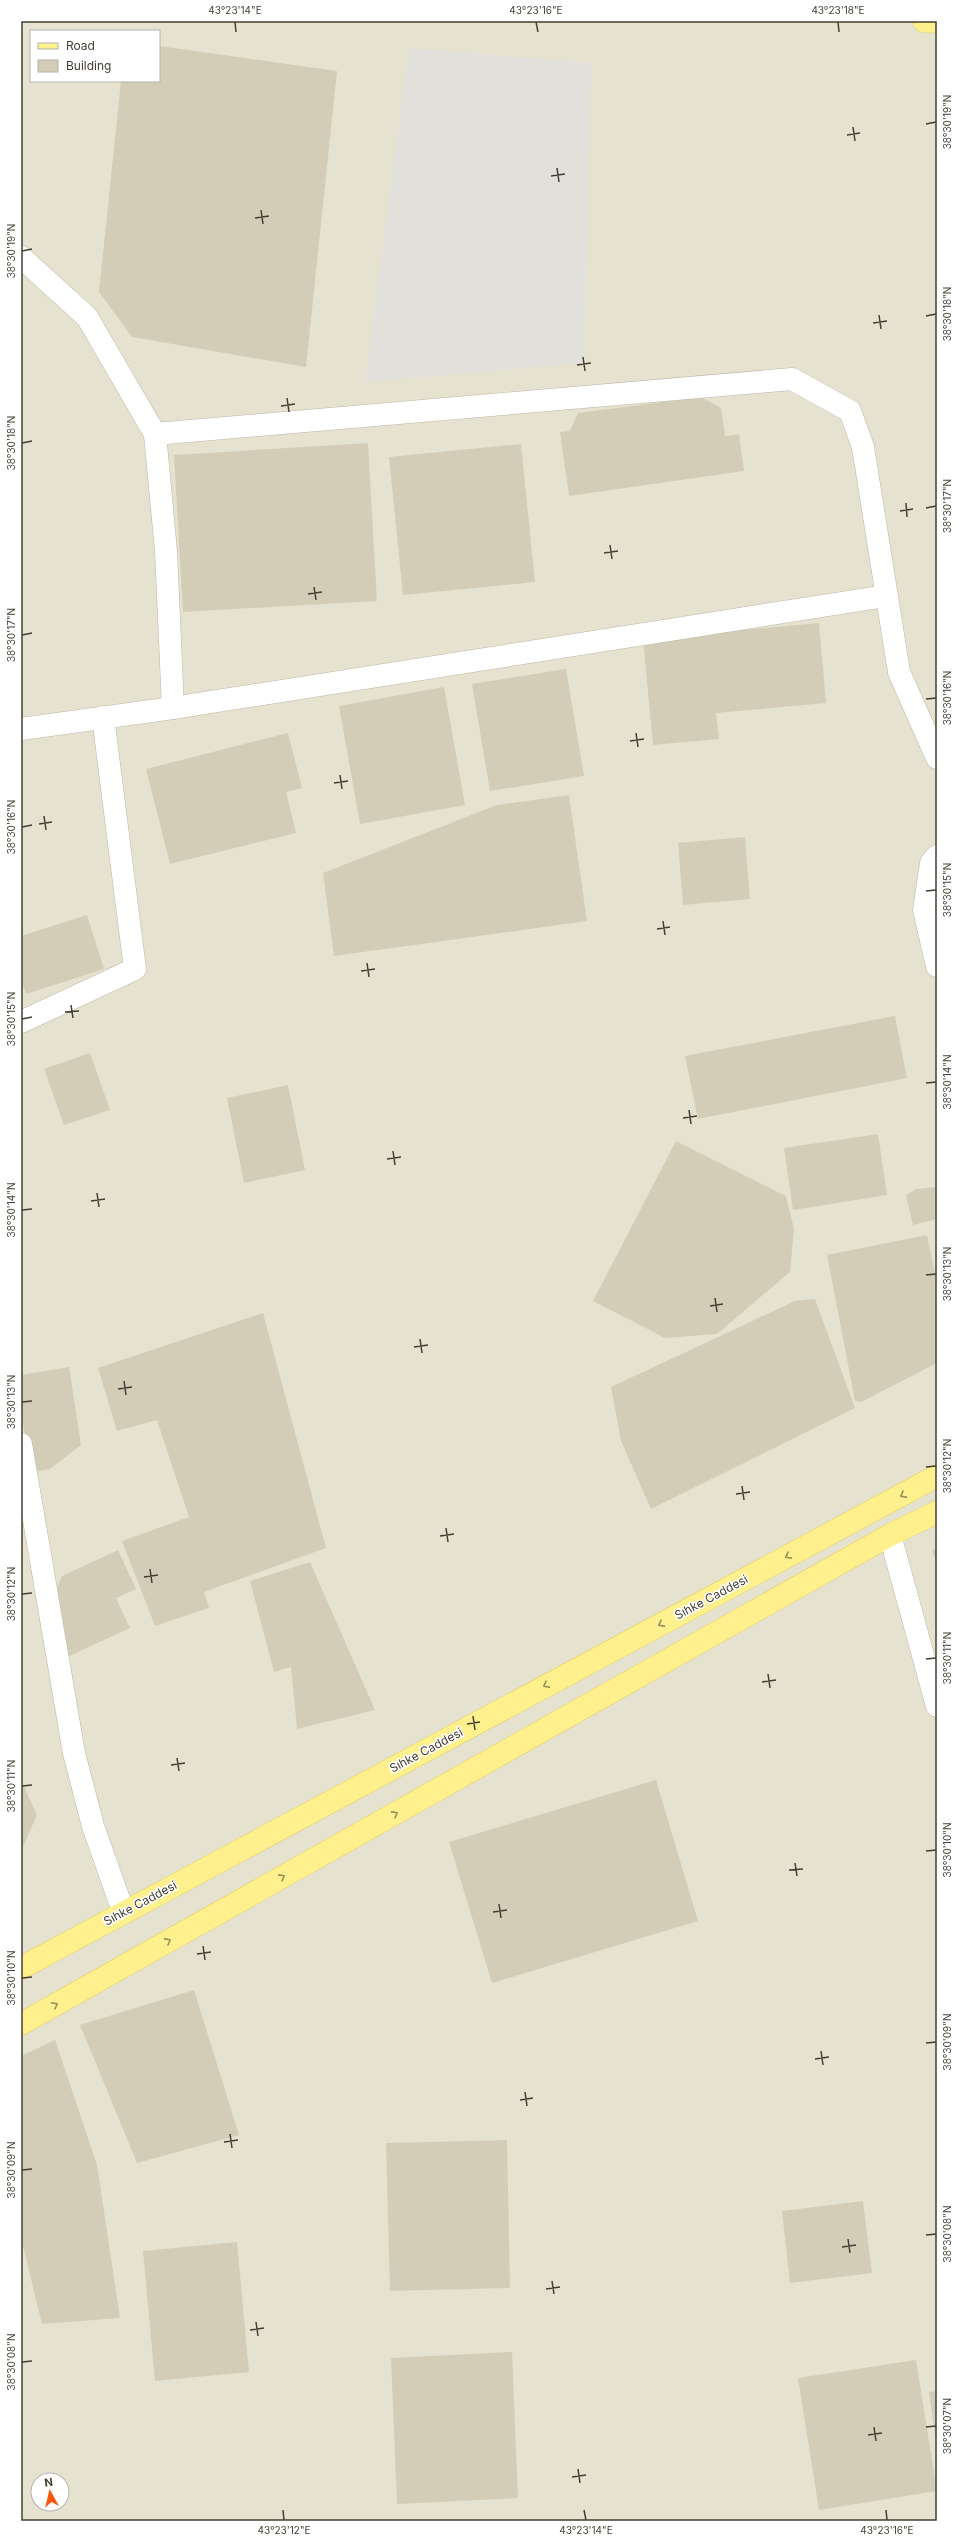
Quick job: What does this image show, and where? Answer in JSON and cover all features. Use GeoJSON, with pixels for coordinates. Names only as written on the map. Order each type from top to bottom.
{"type":"FeatureCollection","features":[{"type":"Feature","properties":{"kind":"main road"},"geometry":{"type":"LineString","coordinates":[[924,21],[937,22]]}},
{"type":"Feature","properties":{"kind":"main road","name":"Sıhke Caddesi"},"geometry":{"type":"LineString","coordinates":[[21,1968],[123,1911],[937,1476]]}},
{"type":"Feature","properties":{"kind":"main road"},"geometry":{"type":"LineString","coordinates":[[21,2024],[890,1535],[937,1512]]}},
{"type":"Feature","properties":{"kind":"street"},"geometry":{"type":"LineString","coordinates":[[21,257],[87,317],[155,434],[166,551],[173,708]]}},
{"type":"Feature","properties":{"kind":"street"},"geometry":{"type":"LineString","coordinates":[[155,434],[792,379],[850,411],[863,448],[899,672],[937,758]]}},
{"type":"Feature","properties":{"kind":"street"},"geometry":{"type":"LineString","coordinates":[[21,729],[173,708],[886,596]]}},
{"type":"Feature","properties":{"kind":"street"},"geometry":{"type":"LineString","coordinates":[[21,1022],[135,969],[103,717]]}},
{"type":"Feature","properties":{"kind":"street"},"geometry":{"type":"LineString","coordinates":[[937,856],[931,863],[924,910],[937,966]]}},
{"type":"Feature","properties":{"kind":"street"},"geometry":{"type":"LineString","coordinates":[[21,1444],[74,1753],[93,1826],[123,1911]]}},
{"type":"Feature","properties":{"kind":"street"},"geometry":{"type":"LineString","coordinates":[[890,1535],[937,1706]]}},
{"type":"Feature","properties":{"kind":"shaded area"},"geometry":{"type":"Polygon","coordinates":[[[21,21],[937,21],[937,2521],[21,2521],[21,21]]]}},
{"type":"Feature","properties":{"kind":"shaded area"},"geometry":{"type":"Polygon","coordinates":[[[409,48],[591,63],[584,363],[365,382],[409,48]]]}},
{"type":"Feature","properties":{"kind":"building"},"geometry":{"type":"Polygon","coordinates":[[[160,46],[337,71],[306,367],[132,337],[99,292],[121,82],[160,82],[160,46]]]}},
{"type":"Feature","properties":{"kind":"building"},"geometry":{"type":"Polygon","coordinates":[[[701,397],[721,408],[725,436],[739,434],[744,471],[569,496],[560,432],[570,431],[578,413],[701,397]]]}},
{"type":"Feature","properties":{"kind":"building"},"geometry":{"type":"Polygon","coordinates":[[[368,443],[377,601],[183,612],[174,455],[368,443]]]}},
{"type":"Feature","properties":{"kind":"building"},"geometry":{"type":"Polygon","coordinates":[[[521,444],[535,582],[403,595],[389,457],[521,444]]]}},
{"type":"Feature","properties":{"kind":"building"},"geometry":{"type":"Polygon","coordinates":[[[819,623],[826,703],[716,713],[719,739],[653,745],[643,639],[819,623]]]}},
{"type":"Feature","properties":{"kind":"building"},"geometry":{"type":"Polygon","coordinates":[[[566,669],[584,776],[490,791],[472,684],[566,669]]]}},
{"type":"Feature","properties":{"kind":"building"},"geometry":{"type":"Polygon","coordinates":[[[444,687],[465,805],[360,824],[339,706],[444,687]]]}},
{"type":"Feature","properties":{"kind":"building"},"geometry":{"type":"Polygon","coordinates":[[[288,733],[302,788],[286,792],[296,833],[170,864],[146,769],[288,733]]]}},
{"type":"Feature","properties":{"kind":"building"},"geometry":{"type":"Polygon","coordinates":[[[569,795],[587,921],[334,956],[323,873],[497,805],[569,795]]]}},
{"type":"Feature","properties":{"kind":"building"},"geometry":{"type":"Polygon","coordinates":[[[745,837],[750,899],[683,905],[678,843],[745,837]]]}},
{"type":"Feature","properties":{"kind":"building"},"geometry":{"type":"Polygon","coordinates":[[[87,915],[104,969],[26,994],[21,979],[21,936],[87,915]]]}},
{"type":"Feature","properties":{"kind":"building"},"geometry":{"type":"Polygon","coordinates":[[[895,1016],[907,1078],[698,1119],[685,1056],[895,1016]]]}},
{"type":"Feature","properties":{"kind":"building"},"geometry":{"type":"Polygon","coordinates":[[[90,1053],[110,1110],[64,1125],[44,1069],[90,1053]]]}},
{"type":"Feature","properties":{"kind":"building"},"geometry":{"type":"Polygon","coordinates":[[[288,1085],[305,1170],[244,1183],[227,1098],[288,1085]]]}},
{"type":"Feature","properties":{"kind":"building"},"geometry":{"type":"Polygon","coordinates":[[[878,1134],[887,1195],[793,1210],[784,1148],[878,1134]]]}},
{"type":"Feature","properties":{"kind":"building"},"geometry":{"type":"Polygon","coordinates":[[[676,1141],[786,1196],[794,1229],[790,1272],[717,1334],[665,1338],[593,1301],[676,1141]]]}},
{"type":"Feature","properties":{"kind":"building"},"geometry":{"type":"Polygon","coordinates":[[[937,1187],[937,1219],[913,1225],[906,1195],[916,1189],[937,1187]]]}},
{"type":"Feature","properties":{"kind":"building"},"geometry":{"type":"Polygon","coordinates":[[[927,1235],[937,1284],[937,1363],[861,1402],[855,1401],[827,1255],[927,1235]]]}},
{"type":"Feature","properties":{"kind":"building"},"geometry":{"type":"Polygon","coordinates":[[[815,1299],[855,1408],[651,1509],[621,1441],[611,1387],[795,1301],[815,1299]]]}},
{"type":"Feature","properties":{"kind":"building"},"geometry":{"type":"Polygon","coordinates":[[[263,1313],[326,1548],[204,1592],[209,1608],[155,1626],[122,1541],[189,1517],[157,1420],[117,1431],[98,1368],[263,1313]]]}},
{"type":"Feature","properties":{"kind":"building"},"geometry":{"type":"Polygon","coordinates":[[[69,1367],[81,1445],[50,1469],[30,1472],[21,1408],[21,1375],[69,1367]]]}},
{"type":"Feature","properties":{"kind":"building"},"geometry":{"type":"Polygon","coordinates":[[[937,1548],[937,1564],[932,1550],[937,1548]]]}},
{"type":"Feature","properties":{"kind":"building"},"geometry":{"type":"Polygon","coordinates":[[[118,1550],[136,1589],[116,1598],[130,1628],[65,1658],[54,1596],[62,1576],[118,1550]]]}},
{"type":"Feature","properties":{"kind":"building"},"geometry":{"type":"Polygon","coordinates":[[[310,1562],[375,1710],[297,1729],[291,1667],[274,1672],[250,1581],[310,1562]]]}},
{"type":"Feature","properties":{"kind":"building"},"geometry":{"type":"Polygon","coordinates":[[[21,1780],[37,1815],[21,1851],[21,1780]]]}},
{"type":"Feature","properties":{"kind":"building"},"geometry":{"type":"Polygon","coordinates":[[[656,1780],[698,1921],[492,1983],[449,1842],[656,1780]]]}},
{"type":"Feature","properties":{"kind":"building"},"geometry":{"type":"Polygon","coordinates":[[[194,1990],[239,2135],[137,2163],[80,2025],[194,1990]]]}},
{"type":"Feature","properties":{"kind":"building"},"geometry":{"type":"Polygon","coordinates":[[[55,2040],[97,2165],[120,2318],[42,2324],[21,2238],[21,2056],[55,2040]]]}},
{"type":"Feature","properties":{"kind":"building"},"geometry":{"type":"Polygon","coordinates":[[[507,2140],[510,2288],[390,2291],[386,2143],[507,2140]]]}},
{"type":"Feature","properties":{"kind":"building"},"geometry":{"type":"Polygon","coordinates":[[[863,2201],[872,2273],[790,2283],[782,2211],[863,2201]]]}},
{"type":"Feature","properties":{"kind":"building"},"geometry":{"type":"Polygon","coordinates":[[[237,2242],[249,2372],[155,2381],[143,2251],[237,2242]]]}},
{"type":"Feature","properties":{"kind":"building"},"geometry":{"type":"Polygon","coordinates":[[[512,2352],[518,2498],[397,2504],[391,2358],[512,2352]]]}},
{"type":"Feature","properties":{"kind":"building"},"geometry":{"type":"Polygon","coordinates":[[[916,2360],[937,2491],[819,2510],[798,2378],[916,2360]]]}},
{"type":"Feature","properties":{"kind":"building"},"geometry":{"type":"Polygon","coordinates":[[[937,2391],[937,2442],[936,2442],[929,2392],[937,2391]]]}}]}
